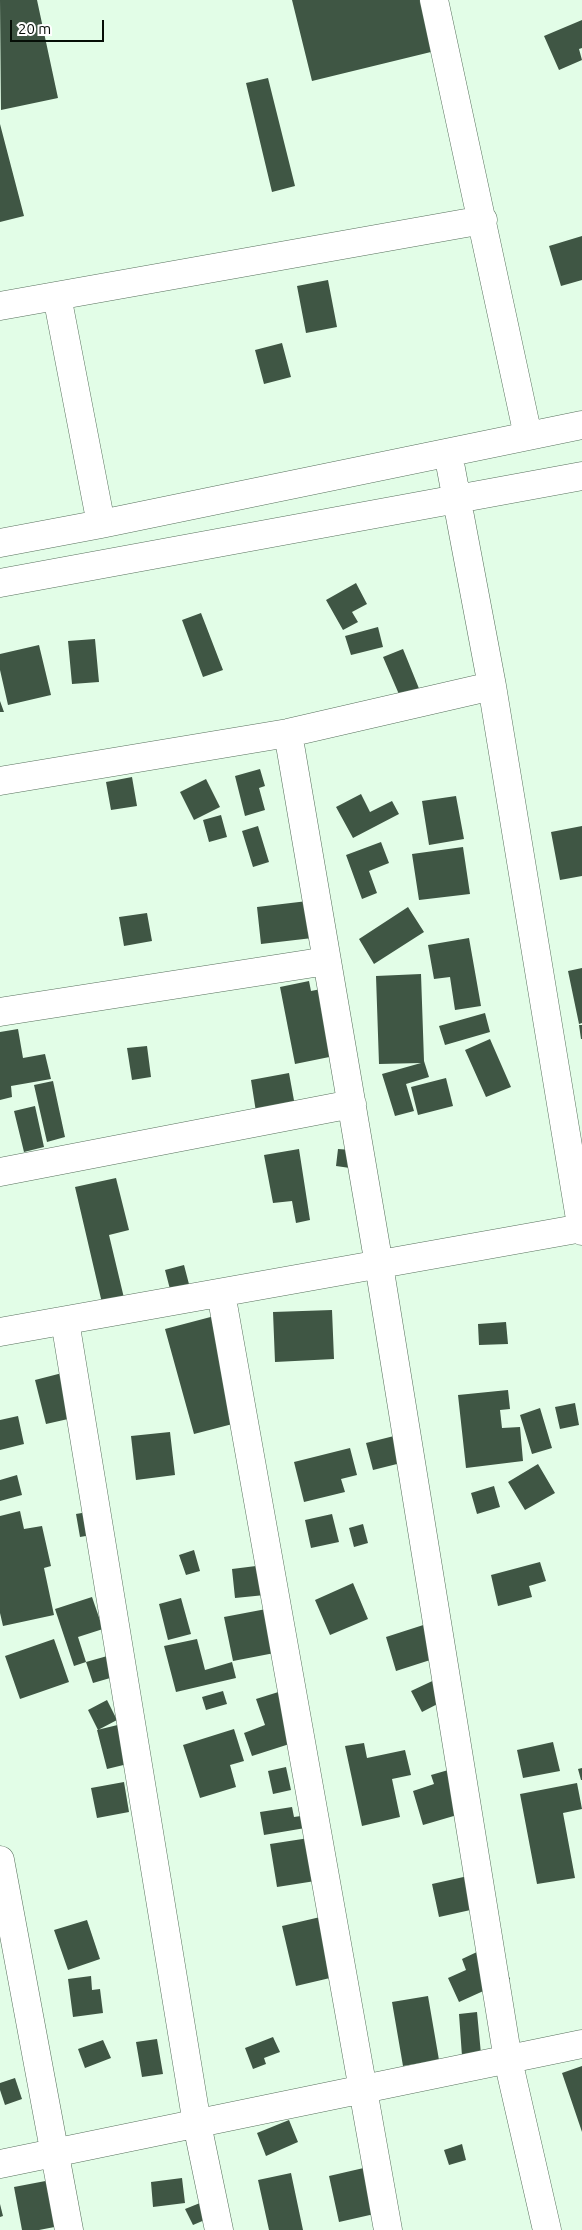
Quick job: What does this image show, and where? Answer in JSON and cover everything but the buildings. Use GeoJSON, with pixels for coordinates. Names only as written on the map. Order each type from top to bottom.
{"type":"FeatureCollection","features":[{"type":"Feature","properties":{"kind":"street"},"geometry":{"type":"LineString","coordinates":[[434,0],[483,220],[528,436]]}},
{"type":"Feature","properties":{"kind":"street"},"geometry":{"type":"LineString","coordinates":[[0,306],[483,220]]}},
{"type":"Feature","properties":{"kind":"street"},"geometry":{"type":"LineString","coordinates":[[57,296],[101,524]]}},
{"type":"Feature","properties":{"kind":"street"},"geometry":{"type":"LineString","coordinates":[[0,543],[582,425]]}},
{"type":"Feature","properties":{"kind":"street"},"geometry":{"type":"LineString","coordinates":[[0,1332],[582,1229],[492,686],[448,453]]}},
{"type":"Feature","properties":{"kind":"street"},"geometry":{"type":"LineString","coordinates":[[0,583],[582,476]]}},
{"type":"Feature","properties":{"kind":"street"},"geometry":{"type":"LineString","coordinates":[[0,781],[288,733],[492,686]]}},
{"type":"Feature","properties":{"kind":"street"},"geometry":{"type":"LineString","coordinates":[[288,733],[379,1264],[508,2060],[547,2230]]}},
{"type":"Feature","properties":{"kind":"street"},"geometry":{"type":"LineString","coordinates":[[0,1012],[327,961]]}},
{"type":"Feature","properties":{"kind":"street"},"geometry":{"type":"LineString","coordinates":[[0,1172],[352,1104]]}},
{"type":"Feature","properties":{"kind":"street"},"geometry":{"type":"LineString","coordinates":[[221,1293],[388,2230]]}},
{"type":"Feature","properties":{"kind":"street"},"geometry":{"type":"LineString","coordinates":[[64,1321],[196,2124],[219,2230]]}},
{"type":"Feature","properties":{"kind":"street"},"geometry":{"type":"LineString","coordinates":[[0,1860],[69,2230]]}},
{"type":"Feature","properties":{"kind":"street"},"geometry":{"type":"LineString","coordinates":[[0,2164],[582,2044]]}}]}
